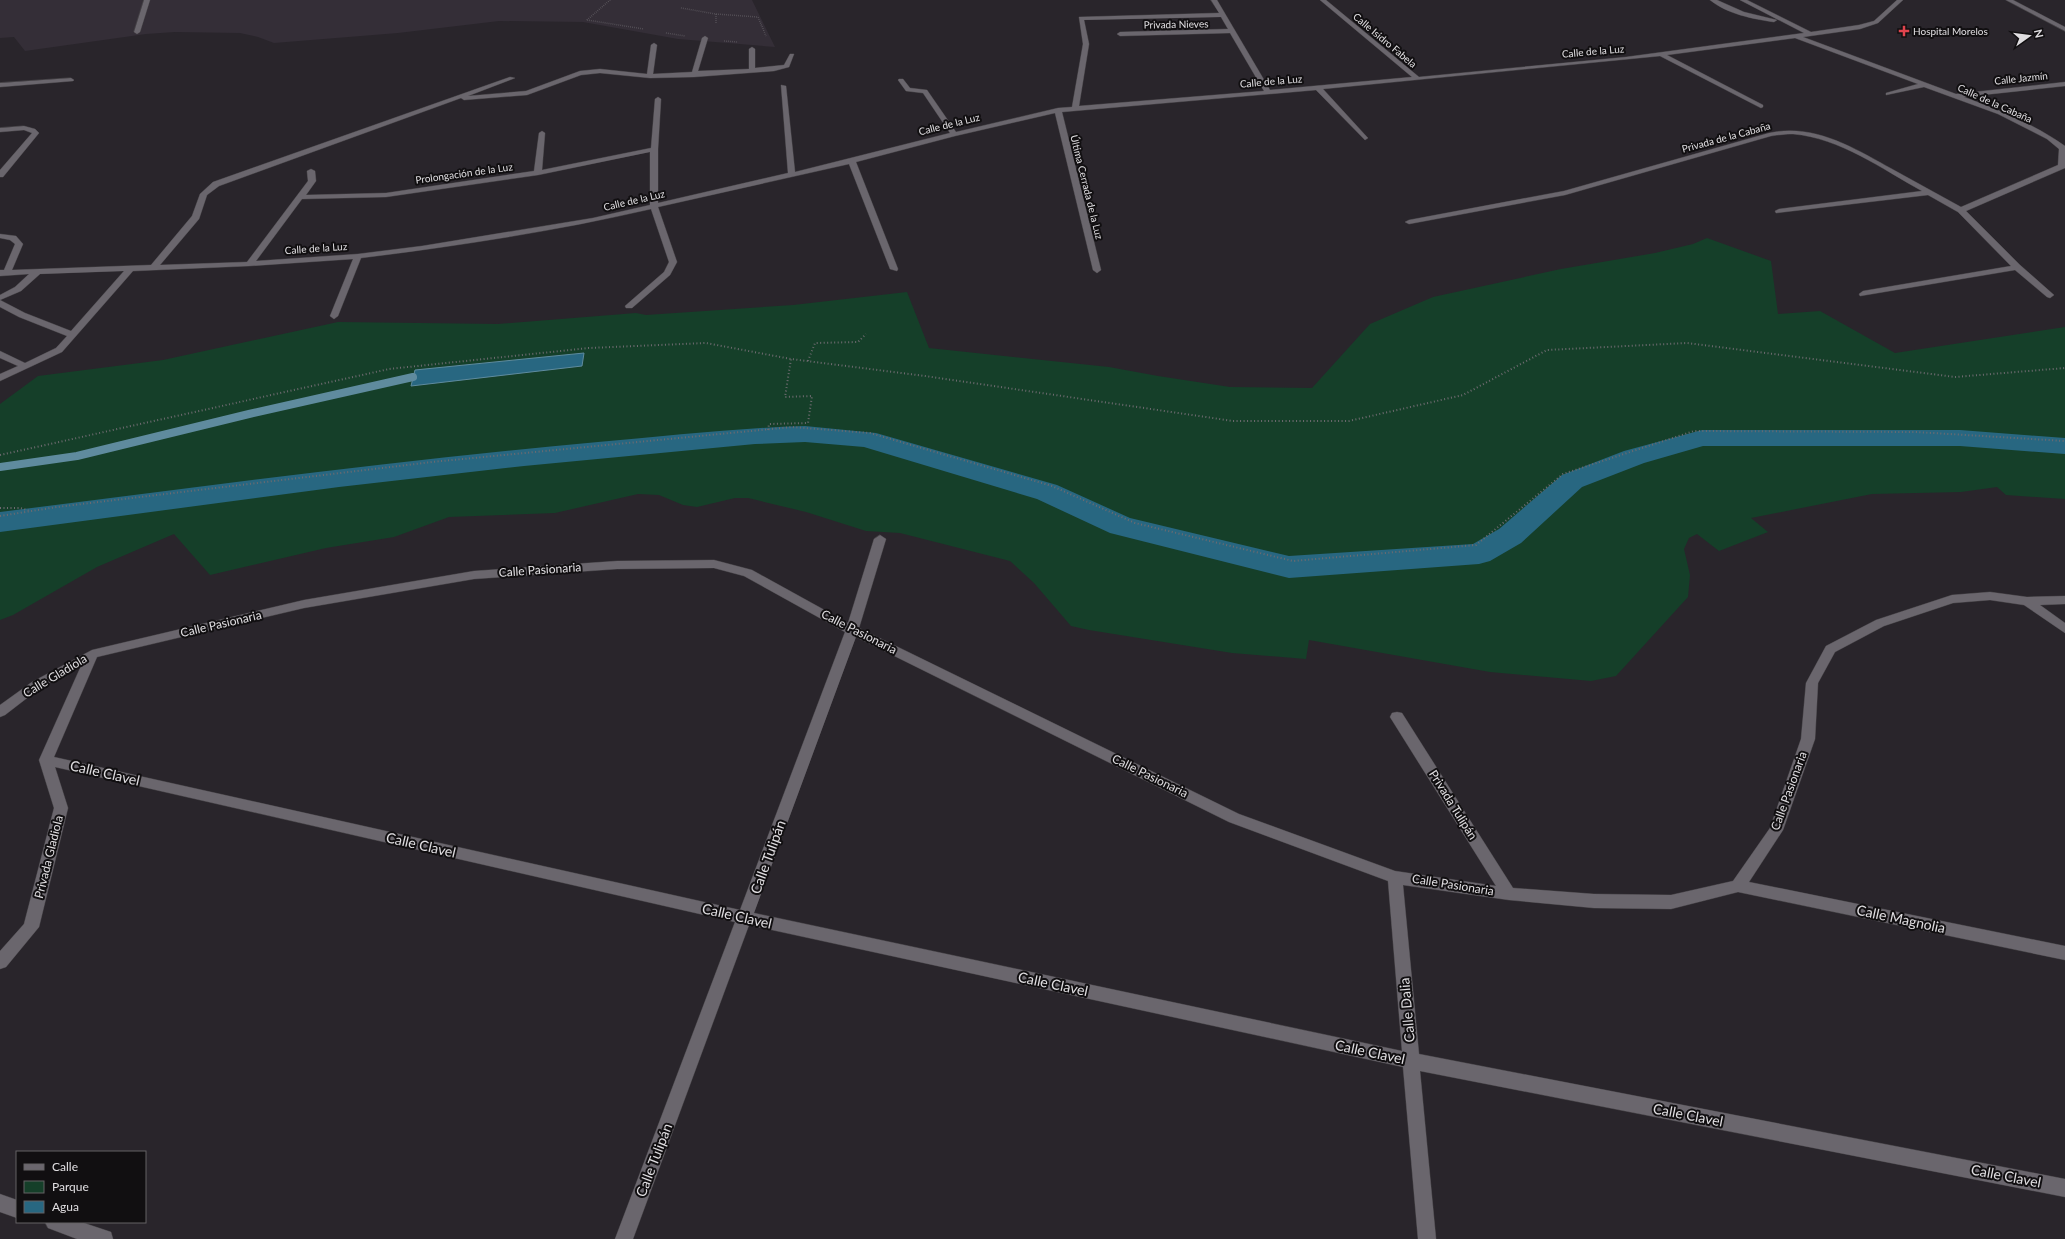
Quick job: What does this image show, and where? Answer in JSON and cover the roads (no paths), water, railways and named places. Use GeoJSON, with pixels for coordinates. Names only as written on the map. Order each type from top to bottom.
{"type":"FeatureCollection","features":[{"type":"Feature","properties":{"kind":"street"},"geometry":{"type":"LineString","coordinates":[[137,32],[147,0]]}},
{"type":"Feature","properties":{"kind":"street"},"geometry":{"type":"LineString","coordinates":[[1214,0],[1268,92]]}},
{"type":"Feature","properties":{"kind":"street","name":"Calle Isidro Fabela"},"geometry":{"type":"LineString","coordinates":[[1323,0],[1417,78]]}},
{"type":"Feature","properties":{"kind":"street"},"geometry":{"type":"LineString","coordinates":[[1713,0],[1732,10],[1749,16],[1781,20]]}},
{"type":"Feature","properties":{"kind":"street"},"geometry":{"type":"LineString","coordinates":[[1743,0],[1811,34]]}},
{"type":"Feature","properties":{"kind":"street","name":"Calle de la Luz"},"geometry":{"type":"LineString","coordinates":[[4,273],[249,264],[358,256],[422,248],[578,223],[852,161],[954,134],[1058,110],[1318,88],[1660,54],[1860,27],[1876,22],[1900,0]]}},
{"type":"Feature","properties":{"kind":"street"},"geometry":{"type":"LineString","coordinates":[[2009,0],[2065,29]]}},
{"type":"Feature","properties":{"kind":"street"},"geometry":{"type":"LineString","coordinates":[[1076,109],[1086,44],[1081,18],[1222,15]]}},
{"type":"Feature","properties":{"kind":"street","name":"Privada Nieves"},"geometry":{"type":"LineString","coordinates":[[1120,34],[1232,31]]}},
{"type":"Feature","properties":{"kind":"street","name":"Calle de la Cabaña"},"geometry":{"type":"LineString","coordinates":[[1797,36],[2000,113],[2049,138],[2063,148],[2063,165],[1961,210]]}},
{"type":"Feature","properties":{"kind":"street"},"geometry":{"type":"LineString","coordinates":[[694,75],[705,38]]}},
{"type":"Feature","properties":{"kind":"street"},"geometry":{"type":"LineString","coordinates":[[650,76],[654,45]]}},
{"type":"Feature","properties":{"kind":"street"},"geometry":{"type":"LineString","coordinates":[[752,49],[752,71]]}},
{"type":"Feature","properties":{"kind":"street"},"geometry":{"type":"LineString","coordinates":[[1660,54],[1761,106]]}},
{"type":"Feature","properties":{"kind":"street"},"geometry":{"type":"LineString","coordinates":[[451,98],[506,96],[527,93],[587,73],[617,71],[650,76],[694,75],[781,68],[787,66],[792,55]]}},
{"type":"Feature","properties":{"kind":"street"},"geometry":{"type":"LineString","coordinates":[[153,268],[196,217],[204,194],[216,184],[451,98],[512,78]]}},
{"type":"Feature","properties":{"kind":"street"},"geometry":{"type":"LineString","coordinates":[[0,85],[71,80]]}},
{"type":"Feature","properties":{"kind":"street"},"geometry":{"type":"LineString","coordinates":[[901,80],[908,90],[925,92],[954,134]]}},
{"type":"Feature","properties":{"kind":"street"},"geometry":{"type":"LineString","coordinates":[[1888,94],[1926,84]]}},
{"type":"Feature","properties":{"kind":"street","name":"Calle Jazmín"},"geometry":{"type":"LineString","coordinates":[[1956,96],[2065,84]]}},
{"type":"Feature","properties":{"kind":"street"},"geometry":{"type":"LineString","coordinates":[[783,86],[792,175]]}},
{"type":"Feature","properties":{"kind":"street"},"geometry":{"type":"LineString","coordinates":[[1318,88],[1365,138]]}},
{"type":"Feature","properties":{"kind":"street"},"geometry":{"type":"LineString","coordinates":[[629,306],[667,273],[672,262],[654,206],[654,149],[658,99]]}},
{"type":"Feature","properties":{"kind":"street","name":"Última Cerrada de la Luz"},"geometry":{"type":"LineString","coordinates":[[1058,110],[1097,270]]}},
{"type":"Feature","properties":{"kind":"street"},"geometry":{"type":"LineString","coordinates":[[0,130],[21,128],[32,130],[36,133],[0,175]]}},
{"type":"Feature","properties":{"kind":"street","name":"Privada de la Cabaña"},"geometry":{"type":"LineString","coordinates":[[1409,222],[1565,193],[1771,134],[1792,132],[1818,136],[1841,144],[1961,210],[2017,267],[2050,295]]}},
{"type":"Feature","properties":{"kind":"street"},"geometry":{"type":"LineString","coordinates":[[538,173],[542,133]]}},
{"type":"Feature","properties":{"kind":"street","name":"Prolongación de la Luz"},"geometry":{"type":"LineString","coordinates":[[301,197],[386,195],[603,162],[654,149]]}},
{"type":"Feature","properties":{"kind":"street"},"geometry":{"type":"LineString","coordinates":[[852,161],[894,269]]}},
{"type":"Feature","properties":{"kind":"street"},"geometry":{"type":"LineString","coordinates":[[249,264],[312,181],[311,171]]}},
{"type":"Feature","properties":{"kind":"street"},"geometry":{"type":"LineString","coordinates":[[1779,211],[1928,193]]}},
{"type":"Feature","properties":{"kind":"street"},"geometry":{"type":"LineString","coordinates":[[0,236],[13,238],[19,244],[4,273]]}},
{"type":"Feature","properties":{"kind":"street"},"geometry":{"type":"LineString","coordinates":[[334,316],[358,256]]}},
{"type":"Feature","properties":{"kind":"street"},"geometry":{"type":"LineString","coordinates":[[1863,294],[2017,267]]}},
{"type":"Feature","properties":{"kind":"street"},"geometry":{"type":"LineString","coordinates":[[0,378],[59,350],[130,269]]}},
{"type":"Feature","properties":{"kind":"street"},"geometry":{"type":"LineString","coordinates":[[0,298],[18,289],[37,272]]}},
{"type":"Feature","properties":{"kind":"street"},"geometry":{"type":"LineString","coordinates":[[0,303],[22,315],[72,334]]}},
{"type":"Feature","properties":{"kind":"street"},"geometry":{"type":"LineString","coordinates":[[0,354],[25,366]]}},
{"type":"Feature","properties":{"kind":"street","name":"Calle Tulipán"},"geometry":{"type":"LineString","coordinates":[[624,1239],[746,918],[852,630],[880,539]]}},
{"type":"Feature","properties":{"kind":"street","name":"Calle Pasionaria"},"geometry":{"type":"LineString","coordinates":[[92,654],[304,604],[474,575],[617,565],[714,564],[748,573],[852,630],[1234,818],[1395,877],[1509,894],[1594,900],[1670,902],[1738,886],[1776,830],[1808,739],[1812,683],[1830,649],[1880,623],[1952,599],[1990,596],[2027,601],[2065,600]]}},
{"type":"Feature","properties":{"kind":"street"},"geometry":{"type":"LineString","coordinates":[[2027,601],[2065,629]]}},
{"type":"Feature","properties":{"kind":"street"},"geometry":{"type":"LineString","coordinates":[[46,760],[92,654]]}},
{"type":"Feature","properties":{"kind":"street","name":"Calle Gladiola"},"geometry":{"type":"LineString","coordinates":[[0,712],[36,684],[92,654]]}},
{"type":"Feature","properties":{"kind":"street","name":"Privada Tulipán"},"geometry":{"type":"LineString","coordinates":[[1397,717],[1509,894]]}},
{"type":"Feature","properties":{"kind":"street","name":"Calle Clavel"},"geometry":{"type":"LineString","coordinates":[[46,760],[746,918],[1412,1062],[2065,1188]]}},
{"type":"Feature","properties":{"kind":"street","name":"Privada Gladiola"},"geometry":{"type":"LineString","coordinates":[[0,962],[31,927],[61,808],[46,760]]}},
{"type":"Feature","properties":{"kind":"street","name":"Calle Dalia"},"geometry":{"type":"LineString","coordinates":[[1395,877],[1427,1239]]}},
{"type":"Feature","properties":{"kind":"street","name":"Calle Magnolia"},"geometry":{"type":"LineString","coordinates":[[1738,886],[2065,953]]}},
{"type":"Feature","properties":{"kind":"street"},"geometry":{"type":"LineString","coordinates":[[0,1204],[16,1209]]}},
{"type":"Feature","properties":{"kind":"street"},"geometry":{"type":"LineString","coordinates":[[57,1223],[104,1239]]}},
{"type":"Feature","properties":{"kind":"water"},"geometry":{"type":"Polygon","coordinates":[[[584,353],[582,366],[411,386],[415,370],[584,353]]]}},
{"type":"Feature","properties":{"kind":"waterway"},"geometry":{"type":"LineString","coordinates":[[0,467],[77,456],[249,414],[413,377]]}},
{"type":"Feature","properties":{"kind":"waterway"},"geometry":{"type":"LineString","coordinates":[[0,522],[339,478],[524,457],[755,436],[805,434],[866,439],[1047,492],[1121,526],[1289,567],[1479,554],[1510,536],[1572,481],[1634,457],[1702,438],[1960,438],[2065,446]]}},
{"type":"Feature","properties":{"kind":"place","name":"Hospital Morelos"},"geometry":{"type":"Point","coordinates":[1904,31]}}]}
